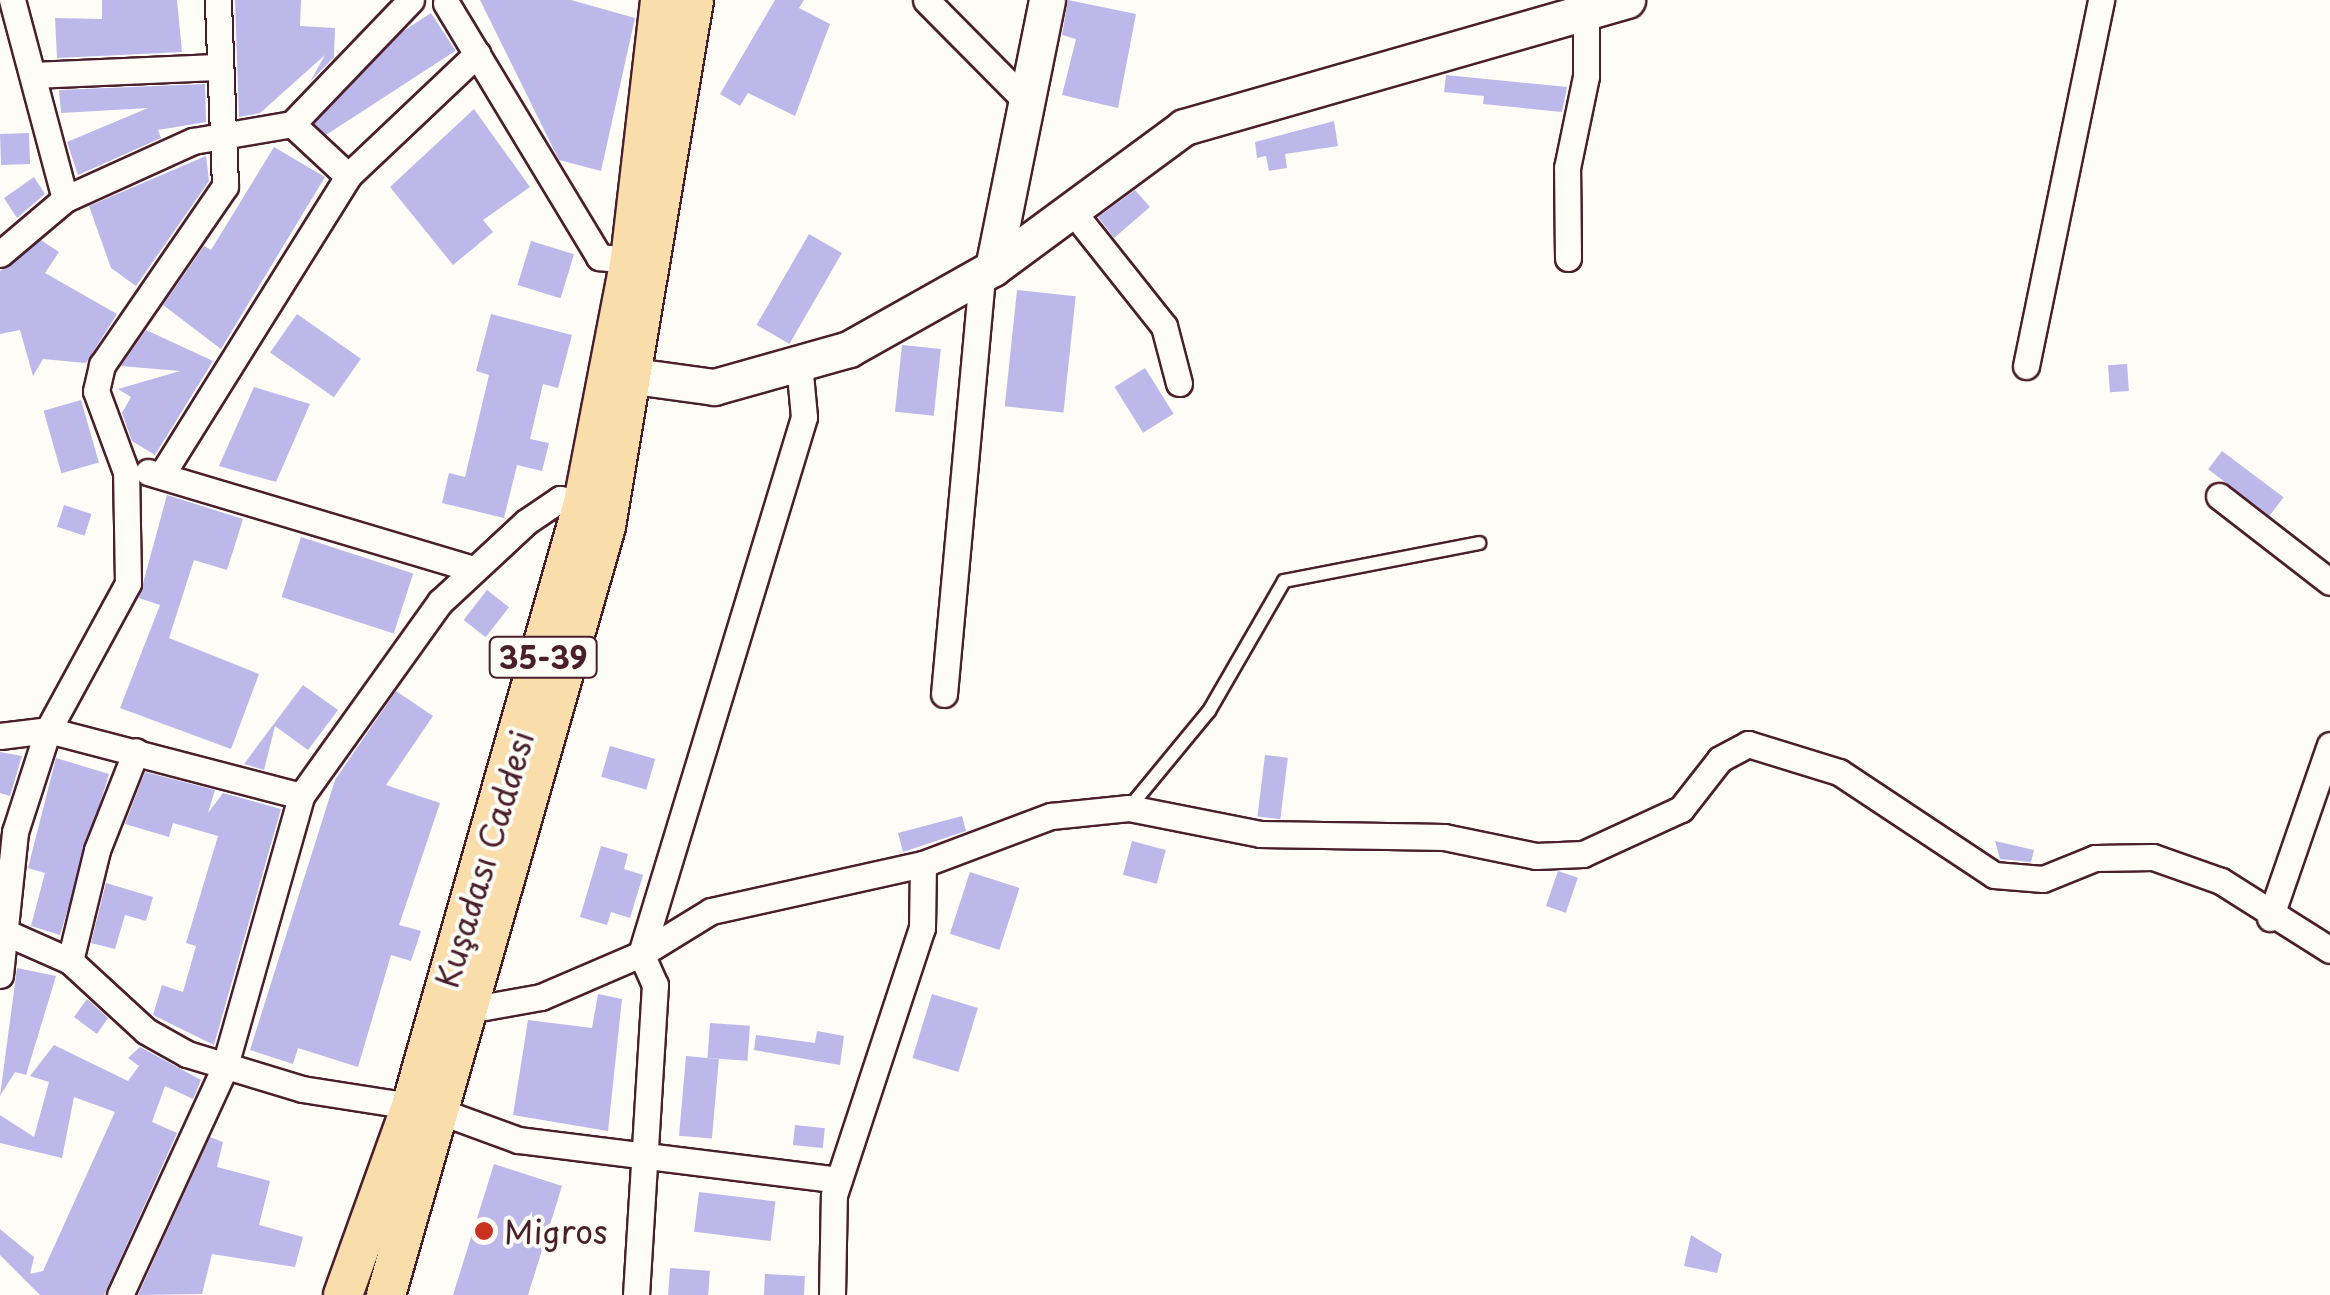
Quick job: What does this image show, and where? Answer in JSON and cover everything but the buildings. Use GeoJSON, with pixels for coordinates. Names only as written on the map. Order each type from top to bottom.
{"type":"FeatureCollection","features":[{"type":"Feature","properties":{"kind":"main road","name":"Kuşadası Caddesi"},"geometry":{"type":"LineString","coordinates":[[386,1295],[427,1109],[582,503],[630,260],[660,0]]}},
{"type":"Feature","properties":{"kind":"main road","name":"Kuşadası Caddesi"},"geometry":{"type":"LineString","coordinates":[[343,1295],[474,1009],[606,526],[694,0]]}},
{"type":"Feature","properties":{"kind":"street"},"geometry":{"type":"LineString","coordinates":[[12,0],[65,199]]}},
{"type":"Feature","properties":{"kind":"street"},"geometry":{"type":"LineString","coordinates":[[0,975],[15,832],[48,730],[128,582],[126,472],[96,392],[102,365],[225,186],[217,134],[218,0]]}},
{"type":"Feature","properties":{"kind":"street"},"geometry":{"type":"LineString","coordinates":[[0,254],[65,199],[217,134],[292,124],[411,0]]}},
{"type":"Feature","properties":{"kind":"street"},"geometry":{"type":"LineString","coordinates":[[926,0],[1027,102]]}},
{"type":"Feature","properties":{"kind":"street"},"geometry":{"type":"LineString","coordinates":[[944,694],[988,271],[1047,0]]}},
{"type":"Feature","properties":{"kind":"street"},"geometry":{"type":"LineString","coordinates":[[634,376],[714,387],[849,349],[988,271],[1184,127],[1627,0]]}},
{"type":"Feature","properties":{"kind":"street"},"geometry":{"type":"LineString","coordinates":[[2026,366],[2100,0]]}},
{"type":"Feature","properties":{"kind":"street"},"geometry":{"type":"LineString","coordinates":[[444,1],[599,257],[630,260]]}},
{"type":"Feature","properties":{"kind":"street"},"geometry":{"type":"LineString","coordinates":[[1568,258],[1567,168],[1586,76],[1586,10]]}},
{"type":"Feature","properties":{"kind":"street"},"geometry":{"type":"LineString","coordinates":[[164,472],[348,176],[476,54]]}},
{"type":"Feature","properties":{"kind":"street"},"geometry":{"type":"LineString","coordinates":[[34,75],[215,68]]}},
{"type":"Feature","properties":{"kind":"street"},"geometry":{"type":"LineString","coordinates":[[292,124],[348,176]]}},
{"type":"Feature","properties":{"kind":"street"},"geometry":{"type":"LineString","coordinates":[[1070,208],[1164,326],[1179,384]]}},
{"type":"Feature","properties":{"kind":"street"},"geometry":{"type":"LineString","coordinates":[[636,1295],[655,985],[641,954],[804,417],[799,363]]}},
{"type":"Feature","properties":{"kind":"street"},"geometry":{"type":"LineString","coordinates":[[126,472],[164,472],[473,569]]}},
{"type":"Feature","properties":{"kind":"street"},"geometry":{"type":"LineString","coordinates":[[2219,496],[2330,582]]}},
{"type":"Feature","properties":{"kind":"street"},"geometry":{"type":"LineString","coordinates":[[120,1295],[224,1069],[300,796],[367,694],[473,569],[560,498],[582,503]]}},
{"type":"Feature","properties":{"kind":"street"},"geometry":{"type":"LineString","coordinates":[[0,736],[48,730],[300,796]]}},
{"type":"Feature","properties":{"kind":"street"},"geometry":{"type":"LineString","coordinates":[[474,1009],[540,996],[641,954],[711,911],[923,864],[1051,816],[1129,808],[1260,834],[1444,837],[1536,856],[1583,854],[1681,809],[1720,759],[1748,744],[1839,772],[1994,876],[2043,879],[2095,858],[2152,857],[2221,881],[2270,918],[2330,950]]}},
{"type":"Feature","properties":{"kind":"street"},"geometry":{"type":"LineString","coordinates":[[2270,918],[2330,745]]}},
{"type":"Feature","properties":{"kind":"street"},"geometry":{"type":"LineString","coordinates":[[70,960],[96,850],[136,751]]}},
{"type":"Feature","properties":{"kind":"street"},"geometry":{"type":"LineString","coordinates":[[832,1295],[838,1180],[922,928],[923,864]]}},
{"type":"Feature","properties":{"kind":"street"},"geometry":{"type":"LineString","coordinates":[[3,931],[70,960],[146,1031],[224,1069],[427,1109],[518,1140],[838,1180]]}},
{"type":"Feature","properties":{"kind":"lane"},"geometry":{"type":"LineString","coordinates":[[1129,808],[1209,711],[1284,580],[1479,543]]}},
{"type":"Feature","properties":{"kind":"place","name":"Migros"},"geometry":{"type":"Point","coordinates":[484,1231]}}]}
